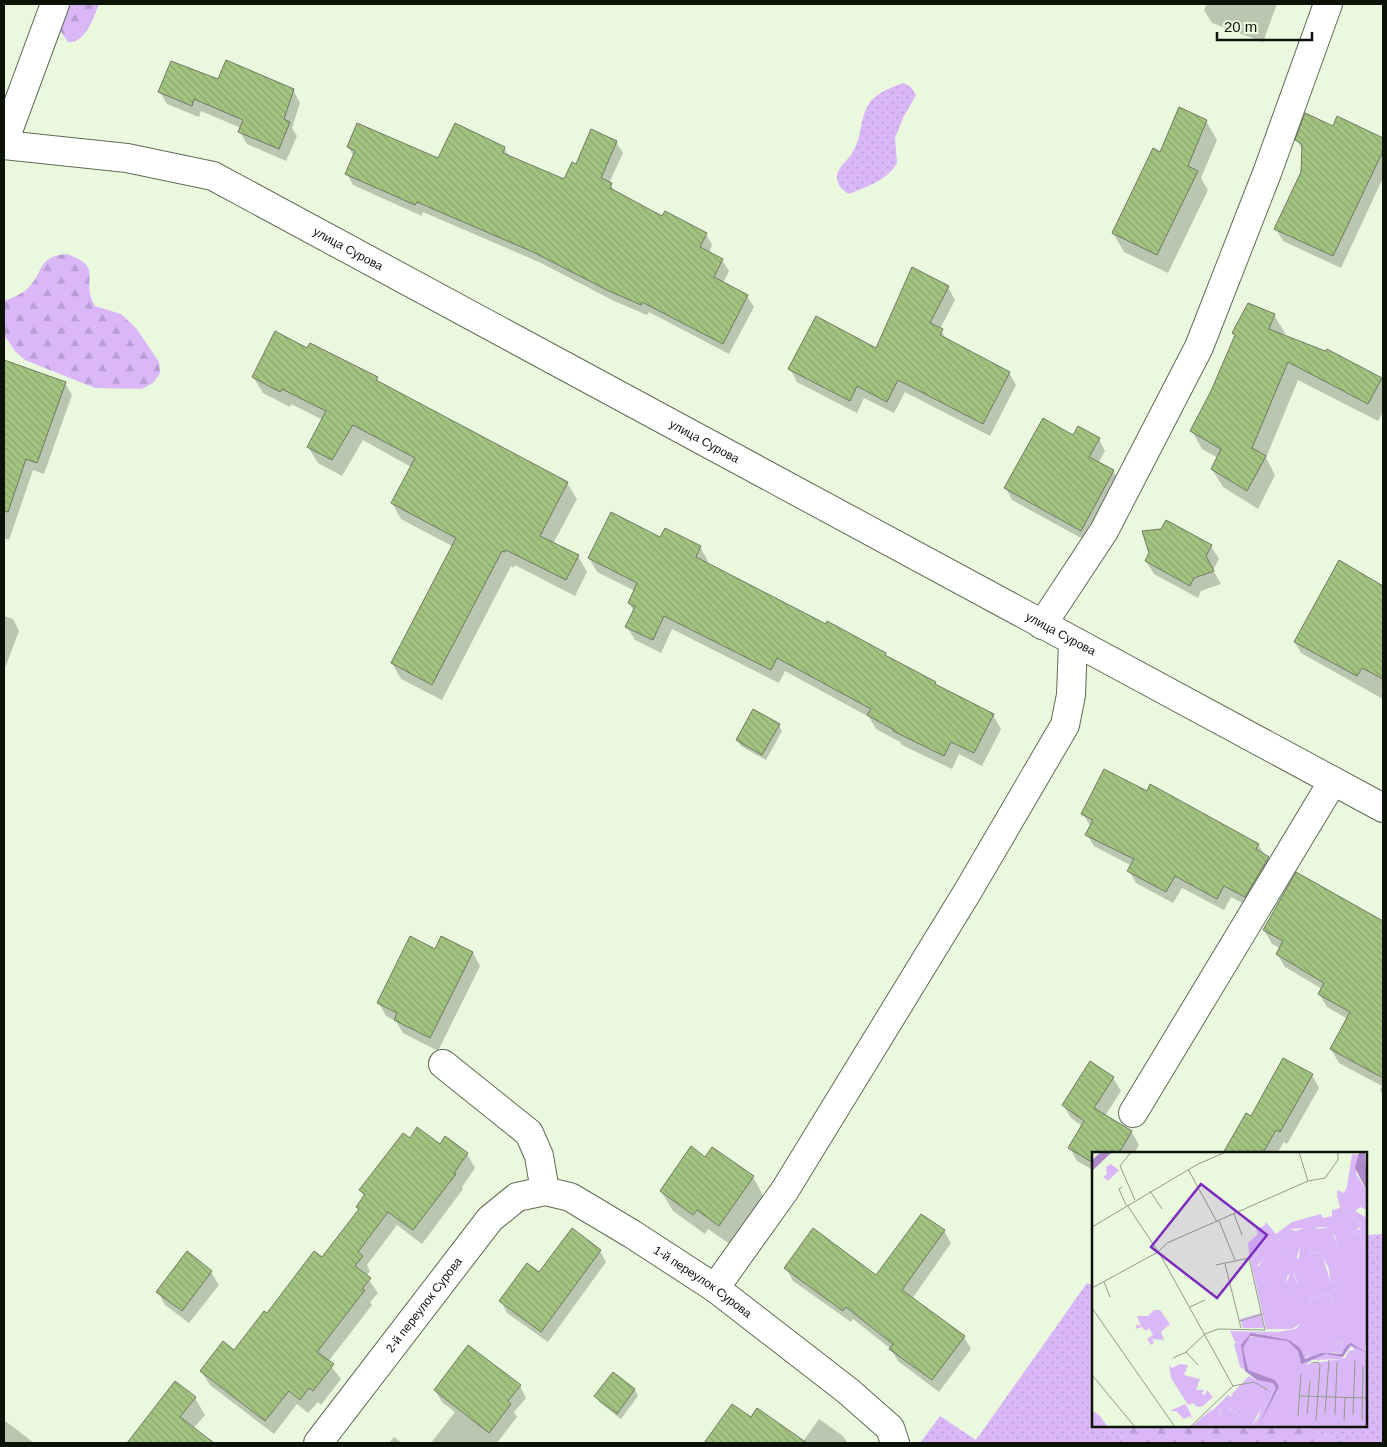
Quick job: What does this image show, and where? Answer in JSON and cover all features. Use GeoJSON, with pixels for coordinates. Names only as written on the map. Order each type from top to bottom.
{"type":"FeatureCollection","features":[{"type":"Feature","properties":{"kind":"street"},"geometry":{"type":"LineString","coordinates":[[4,144],[55,4]]}},
{"type":"Feature","properties":{"kind":"street"},"geometry":{"type":"LineString","coordinates":[[1042,625],[1104,531],[1199,347],[1267,174],[1328,4]]}},
{"type":"Feature","properties":{"kind":"street","name":"улица Сурова"},"geometry":{"type":"LineString","coordinates":[[4,144],[127,158],[213,176],[1383,808]]}},
{"type":"Feature","properties":{"kind":"street"},"geometry":{"type":"LineString","coordinates":[[715,1288],[785,1190],[968,891],[1065,725],[1071,695],[1073,642]]}},
{"type":"Feature","properties":{"kind":"street"},"geometry":{"type":"LineString","coordinates":[[1133,1113],[1333,781]]}},
{"type":"Feature","properties":{"kind":"street"},"geometry":{"type":"LineString","coordinates":[[443,1064],[529,1133],[539,1156],[545,1191]]}},
{"type":"Feature","properties":{"kind":"street","name":"1-й переулок Сурова"},"geometry":{"type":"LineString","coordinates":[[545,1191],[570,1197],[632,1234],[715,1288],[848,1391],[890,1428],[896,1443]]}},
{"type":"Feature","properties":{"kind":"street","name":"2-й переулок Сурова"},"geometry":{"type":"LineString","coordinates":[[318,1443],[490,1219],[516,1197],[545,1191]]}},
{"type":"Feature","properties":{"kind":"green space"},"geometry":{"type":"Polygon","coordinates":[[[61,4],[99,4],[88,29],[79,39],[68,42],[61,32],[61,4]]]}},
{"type":"Feature","properties":{"kind":"green space"},"geometry":{"type":"Polygon","coordinates":[[[904,83],[911,87],[916,95],[904,116],[895,138],[897,163],[882,178],[869,186],[849,194],[840,186],[837,181],[837,175],[857,144],[867,107],[873,98],[890,88],[904,83]]]}},
{"type":"Feature","properties":{"kind":"green space"},"geometry":{"type":"Polygon","coordinates":[[[67,254],[79,259],[89,269],[89,288],[95,306],[121,314],[136,328],[159,362],[160,373],[154,382],[142,389],[95,388],[25,360],[15,351],[4,335],[4,301],[28,288],[42,266],[51,258],[67,254]]]}},
{"type":"Feature","properties":{"kind":"green space"},"geometry":{"type":"Polygon","coordinates":[[[1383,1234],[1383,1443],[1346,1443],[1306,1427],[1367,1427],[1367,1235],[1383,1234]]]}},
{"type":"Feature","properties":{"kind":"green space"},"geometry":{"type":"Polygon","coordinates":[[[1087,1283],[1092,1286],[1092,1427],[1126,1427],[1119,1443],[920,1443],[940,1416],[976,1440],[1087,1283]]]}},
{"type":"Feature","properties":{"kind":"green space"},"geometry":{"type":"Polygon","coordinates":[[[1126,1427],[1306,1427],[1346,1443],[1119,1443],[1126,1427]]]}},
{"type":"Feature","properties":{"kind":"building"},"geometry":{"type":"Polygon","coordinates":[[[226,60],[294,89],[284,119],[290,122],[279,149],[238,132],[243,120],[194,99],[192,106],[158,92],[171,61],[218,79],[226,60]]]}},
{"type":"Feature","properties":{"kind":"building"},"geometry":{"type":"Polygon","coordinates":[[[1179,107],[1207,120],[1188,166],[1198,171],[1157,255],[1112,233],[1153,148],[1160,152],[1179,107]]]}},
{"type":"Feature","properties":{"kind":"building"},"geometry":{"type":"Polygon","coordinates":[[[1305,113],[1333,126],[1337,116],[1383,138],[1383,151],[1333,256],[1274,229],[1301,172],[1302,144],[1295,140],[1305,113]]]}},
{"type":"Feature","properties":{"kind":"building"},"geometry":{"type":"Polygon","coordinates":[[[357,123],[438,158],[455,123],[505,147],[503,153],[564,179],[572,162],[576,164],[591,129],[617,141],[601,178],[612,183],[610,188],[662,216],[665,211],[707,233],[700,247],[723,259],[714,277],[748,295],[723,344],[642,302],[641,305],[609,291],[533,252],[417,202],[415,205],[345,174],[355,151],[347,147],[357,123]]]}},
{"type":"Feature","properties":{"kind":"building"},"geometry":{"type":"Polygon","coordinates":[[[912,267],[949,286],[930,323],[943,329],[940,335],[1010,372],[983,424],[898,380],[887,402],[857,386],[850,401],[788,369],[816,316],[876,348],[912,267]]]}},
{"type":"Feature","properties":{"kind":"building"},"geometry":{"type":"Polygon","coordinates":[[[1248,303],[1275,314],[1269,329],[1325,351],[1327,349],[1382,378],[1368,404],[1288,362],[1252,448],[1266,456],[1247,491],[1211,469],[1221,449],[1190,431],[1211,391],[1235,335],[1232,333],[1248,303]]]}},
{"type":"Feature","properties":{"kind":"building"},"geometry":{"type":"Polygon","coordinates":[[[275,331],[307,348],[310,343],[378,377],[376,380],[568,482],[540,536],[579,555],[566,580],[506,550],[505,552],[502,551],[432,685],[391,663],[456,538],[391,503],[415,458],[353,425],[332,460],[307,447],[326,411],[282,389],[280,392],[252,377],[275,331]]]}},
{"type":"Feature","properties":{"kind":"building"},"geometry":{"type":"Polygon","coordinates":[[[4,360],[66,382],[37,463],[26,459],[8,512],[4,511],[4,360]]]}},
{"type":"Feature","properties":{"kind":"building"},"geometry":{"type":"Polygon","coordinates":[[[1043,418],[1073,435],[1078,426],[1100,438],[1089,457],[1114,470],[1081,531],[1004,488],[1043,418]]]}},
{"type":"Feature","properties":{"kind":"building"},"geometry":{"type":"Polygon","coordinates":[[[611,512],[660,537],[665,528],[701,546],[696,557],[826,624],[827,621],[936,682],[935,684],[994,714],[974,753],[951,742],[944,756],[893,731],[867,715],[871,709],[777,658],[771,670],[664,616],[653,640],[625,627],[635,607],[628,603],[637,583],[588,558],[611,512]]]}},
{"type":"Feature","properties":{"kind":"building"},"geometry":{"type":"Polygon","coordinates":[[[1166,520],[1212,545],[1206,556],[1214,571],[1194,578],[1190,586],[1145,561],[1149,553],[1142,531],[1161,529],[1166,520]]]}},
{"type":"Feature","properties":{"kind":"building"},"geometry":{"type":"Polygon","coordinates":[[[1339,560],[1383,586],[1383,679],[1362,668],[1357,676],[1294,642],[1339,560]]]}},
{"type":"Feature","properties":{"kind":"building"},"geometry":{"type":"Polygon","coordinates":[[[753,709],[780,724],[762,755],[736,740],[753,709]]]}},
{"type":"Feature","properties":{"kind":"building"},"geometry":{"type":"Polygon","coordinates":[[[1104,769],[1147,791],[1150,784],[1259,844],[1256,849],[1269,857],[1245,897],[1224,886],[1217,899],[1175,876],[1166,892],[1127,871],[1134,859],[1085,835],[1093,820],[1081,814],[1104,769]]]}},
{"type":"Feature","properties":{"kind":"building"},"geometry":{"type":"Polygon","coordinates":[[[1296,872],[1383,921],[1383,1078],[1330,1049],[1350,1012],[1318,994],[1324,983],[1276,954],[1283,941],[1263,930],[1296,872]]]}},
{"type":"Feature","properties":{"kind":"building"},"geometry":{"type":"Polygon","coordinates":[[[410,936],[435,949],[441,936],[473,952],[430,1038],[394,1020],[397,1013],[377,1003],[410,936]]]}},
{"type":"Feature","properties":{"kind":"building"},"geometry":{"type":"Polygon","coordinates":[[[1283,1058],[1313,1074],[1280,1132],[1276,1130],[1264,1152],[1224,1152],[1246,1113],[1251,1116],[1283,1058]]]}},
{"type":"Feature","properties":{"kind":"building"},"geometry":{"type":"Polygon","coordinates":[[[1090,1061],[1114,1077],[1094,1108],[1132,1131],[1120,1152],[1092,1152],[1092,1162],[1068,1148],[1084,1121],[1062,1105],[1090,1061]]]}},
{"type":"Feature","properties":{"kind":"building"},"geometry":{"type":"Polygon","coordinates":[[[417,1127],[440,1144],[445,1136],[468,1153],[454,1173],[456,1174],[413,1230],[388,1212],[358,1252],[363,1256],[355,1266],[371,1278],[362,1289],[365,1290],[317,1352],[334,1364],[313,1391],[309,1388],[300,1400],[289,1391],[265,1421],[200,1371],[223,1341],[234,1350],[264,1311],[267,1313],[314,1251],[322,1257],[359,1209],[356,1207],[365,1194],[359,1190],[403,1133],[410,1138],[417,1127]]]}},
{"type":"Feature","properties":{"kind":"building"},"geometry":{"type":"Polygon","coordinates":[[[691,1146],[705,1157],[712,1147],[754,1176],[719,1226],[697,1210],[693,1215],[660,1191],[691,1146]]]}},
{"type":"Feature","properties":{"kind":"building"},"geometry":{"type":"Polygon","coordinates":[[[921,1214],[945,1230],[902,1290],[965,1336],[932,1380],[889,1349],[893,1344],[846,1307],[843,1311],[784,1268],[813,1228],[876,1275],[921,1214]]]}},
{"type":"Feature","properties":{"kind":"building"},"geometry":{"type":"Polygon","coordinates":[[[572,1228],[601,1250],[541,1332],[499,1301],[527,1263],[539,1272],[572,1228]]]}},
{"type":"Feature","properties":{"kind":"building"},"geometry":{"type":"Polygon","coordinates":[[[187,1251],[212,1271],[182,1311],[156,1292],[187,1251]]]}},
{"type":"Feature","properties":{"kind":"building"},"geometry":{"type":"Polygon","coordinates":[[[468,1345],[521,1385],[508,1401],[511,1404],[489,1433],[434,1390],[468,1345]]]}},
{"type":"Feature","properties":{"kind":"building"},"geometry":{"type":"Polygon","coordinates":[[[613,1372],[635,1389],[617,1414],[594,1396],[613,1372]]]}},
{"type":"Feature","properties":{"kind":"building"},"geometry":{"type":"Polygon","coordinates":[[[175,1381],[196,1397],[180,1417],[214,1443],[127,1443],[175,1381]]]}},
{"type":"Feature","properties":{"kind":"building"},"geometry":{"type":"Polygon","coordinates":[[[732,1404],[751,1417],[757,1408],[807,1443],[704,1443],[732,1404]]]}}]}
